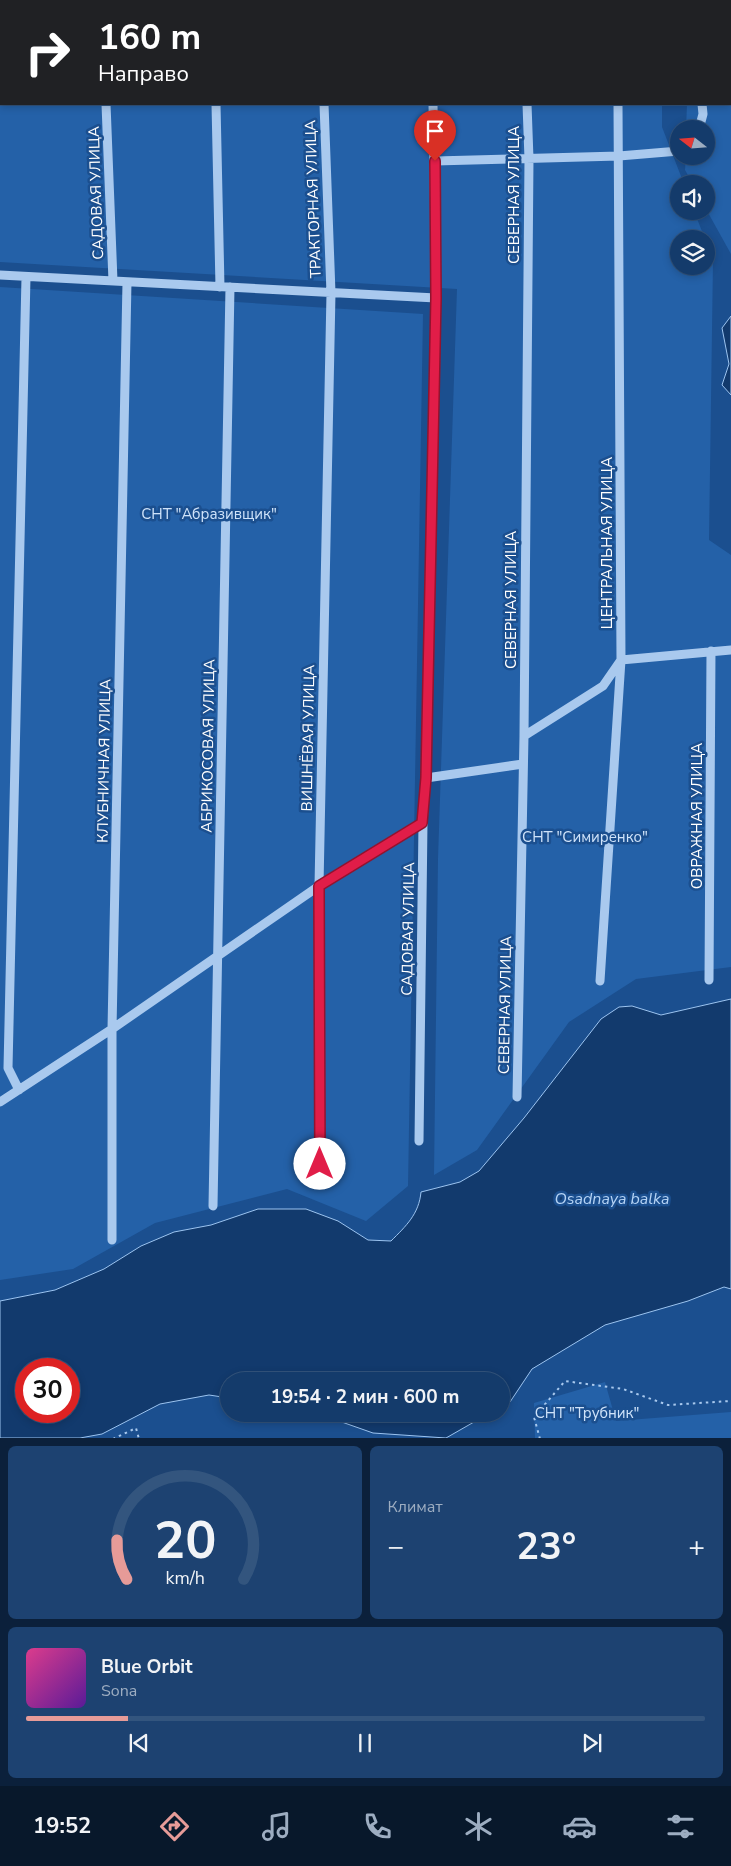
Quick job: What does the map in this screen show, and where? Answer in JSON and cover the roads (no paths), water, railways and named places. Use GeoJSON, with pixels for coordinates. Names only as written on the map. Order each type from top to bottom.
{"type":"FeatureCollection","features":[{"type":"Feature","properties":{"kind":"street","name":"САДОВАЯ УЛИЦА"},"geometry":{"type":"LineString","coordinates":[[106,105],[112,281]]}},
{"type":"Feature","properties":{"kind":"street","name":"АБРИКОСОВАЯ УЛИЦА"},"geometry":{"type":"LineString","coordinates":[[213,1206],[218,954],[225,287],[216,105]]}},
{"type":"Feature","properties":{"kind":"street","name":"ТРАКТОРНАЯ УЛИЦА"},"geometry":{"type":"LineString","coordinates":[[324,105],[331,293]]}},
{"type":"Feature","properties":{"kind":"street","name":"САДОВАЯ УЛИЦА"},"geometry":{"type":"LineString","coordinates":[[419,1141],[422,823],[426,778],[436,298],[433,105]]}},
{"type":"Feature","properties":{"kind":"street","name":"СЕВЕРНАЯ УЛИЦА"},"geometry":{"type":"LineString","coordinates":[[517,1097],[524,736],[529,159],[527,105]]}},
{"type":"Feature","properties":{"kind":"street","name":"ЦЕНТРАЛЬНАЯ УЛИЦА"},"geometry":{"type":"LineString","coordinates":[[600,981],[621,660],[618,105]]}},
{"type":"Feature","properties":{"kind":"street"},"geometry":{"type":"LineString","coordinates":[[701,120],[702,105]]}},
{"type":"Feature","properties":{"kind":"street"},"geometry":{"type":"LineString","coordinates":[[435,161],[619,156],[670,152]]}},
{"type":"Feature","properties":{"kind":"street"},"geometry":{"type":"LineString","coordinates":[[0,275],[436,298]]}},
{"type":"Feature","properties":{"kind":"street"},"geometry":{"type":"LineString","coordinates":[[19,1090],[8,1068],[26,277]]}},
{"type":"Feature","properties":{"kind":"street","name":"КЛУБНИЧНАЯ УЛИЦА"},"geometry":{"type":"LineString","coordinates":[[112,1240],[112,1029],[128,282]]}},
{"type":"Feature","properties":{"kind":"street","name":"ВИШНЁВАЯ УЛИЦА"},"geometry":{"type":"LineString","coordinates":[[320,1184],[319,886],[331,293]]}},
{"type":"Feature","properties":{"kind":"street"},"geometry":{"type":"LineString","coordinates":[[524,736],[603,686],[621,660],[731,650]]}},
{"type":"Feature","properties":{"kind":"street","name":"ОВРАЖНАЯ УЛИЦА"},"geometry":{"type":"LineString","coordinates":[[709,980],[711,651]]}},
{"type":"Feature","properties":{"kind":"street"},"geometry":{"type":"LineString","coordinates":[[426,778],[523,764]]}},
{"type":"Feature","properties":{"kind":"street"},"geometry":{"type":"LineString","coordinates":[[0,1102],[112,1029],[319,886],[422,823]]}},
{"type":"Feature","properties":{"kind":"water"},"geometry":{"type":"Polygon","coordinates":[[[731,316],[731,395],[722,385],[729,364],[722,328],[731,316]]]}},
{"type":"Feature","properties":{"kind":"water","name":"Osadnaya balka"},"geometry":{"type":"Polygon","coordinates":[[[731,999],[731,1289],[724,1287],[688,1301],[605,1325],[532,1369],[510,1402],[510,1372],[220,1372],[220,1397],[209,1395],[160,1404],[102,1434],[80,1438],[0,1438],[0,1301],[55,1290],[104,1269],[141,1246],[174,1232],[211,1225],[258,1209],[306,1209],[338,1221],[368,1240],[391,1241],[407,1225],[415,1213],[421,1192],[460,1182],[479,1171],[524,1118],[601,1019],[619,1007],[632,1006],[661,1015],[731,999]]]}},
{"type":"Feature","properties":{"kind":"water"},"geometry":{"type":"Polygon","coordinates":[[[342,1422],[474,1422],[446,1438],[373,1433],[342,1422]]]}},
{"type":"Feature","properties":{"kind":"park label","name":"СНТ \"Абразивщик\""},"geometry":{"type":"Point","coordinates":[209,514]}},
{"type":"Feature","properties":{"kind":"park label","name":"СНТ \"Симиренко\""},"geometry":{"type":"Point","coordinates":[585,837]}},
{"type":"Feature","properties":{"kind":"park label","name":"СНТ \"Трубник\""},"geometry":{"type":"Point","coordinates":[587,1413]}}]}
